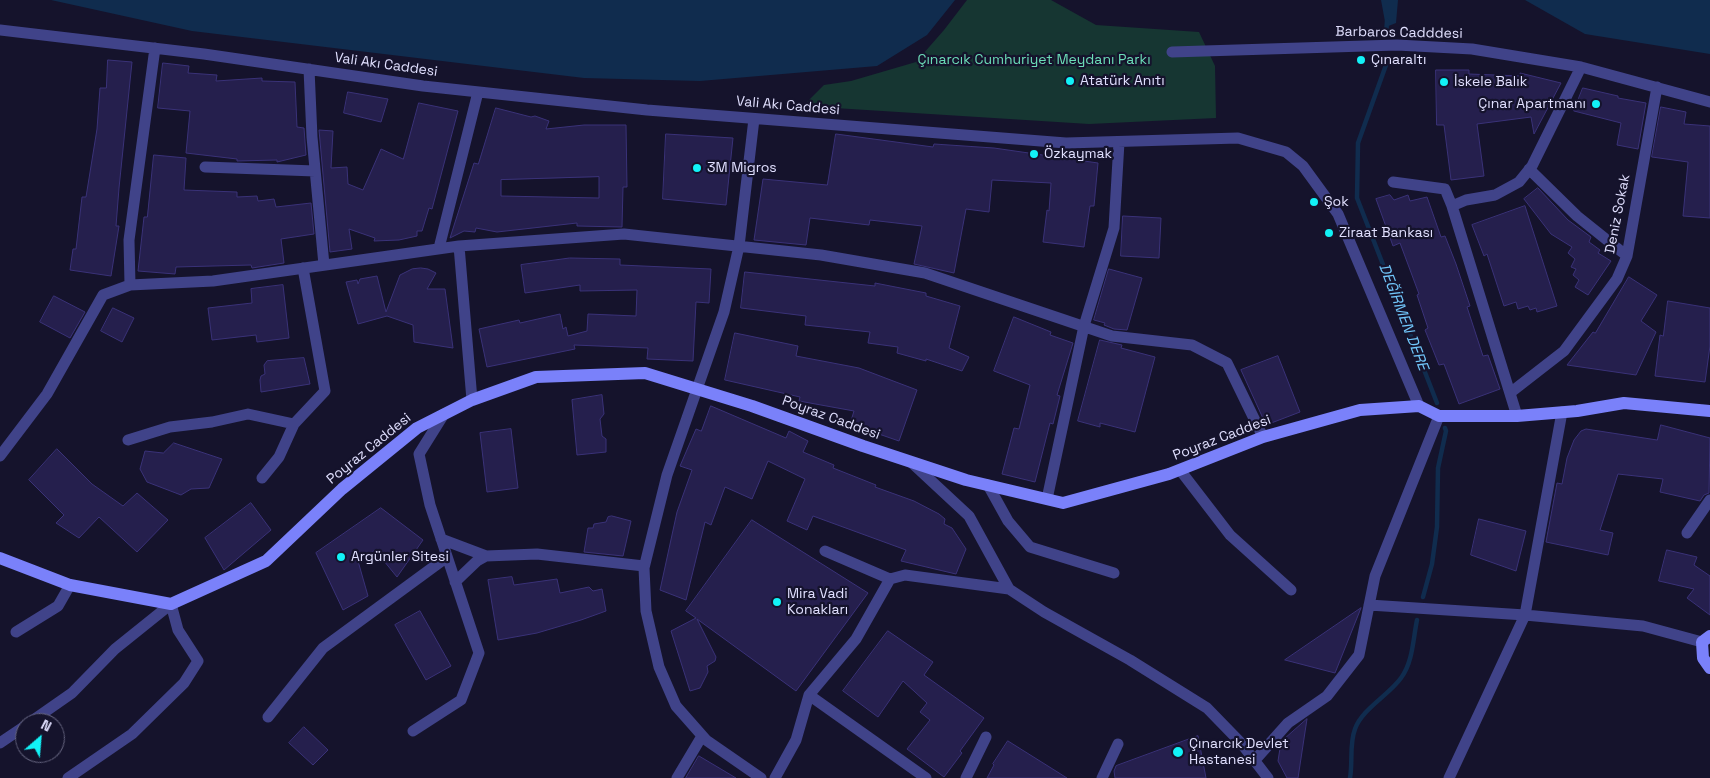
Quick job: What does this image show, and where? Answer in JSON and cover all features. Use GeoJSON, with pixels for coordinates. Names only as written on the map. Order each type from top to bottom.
{"type":"FeatureCollection","features":[{"type":"Feature","properties":{"kind":"street","name":"Vali Akı Caddesi"},"geometry":{"type":"LineString","coordinates":[[0,30],[155,48],[423,86],[646,110],[1066,143],[1238,138],[1286,152],[1303,166],[1338,214],[1420,406]]}},
{"type":"Feature","properties":{"kind":"street","name":"Barbaros Cadddesi"},"geometry":{"type":"LineString","coordinates":[[1172,52],[1397,46],[1472,49],[1581,67],[1710,102]]}},
{"type":"Feature","properties":{"kind":"street"},"geometry":{"type":"LineString","coordinates":[[130,285],[129,240],[155,48]]}},
{"type":"Feature","properties":{"kind":"street"},"geometry":{"type":"LineString","coordinates":[[1452,206],[1466,200],[1495,195],[1519,182],[1529,170],[1545,141],[1581,67]]}},
{"type":"Feature","properties":{"kind":"street"},"geometry":{"type":"LineString","coordinates":[[308,69],[324,265]]}},
{"type":"Feature","properties":{"kind":"street","name":"Deniz Sokak"},"geometry":{"type":"LineString","coordinates":[[1510,393],[1564,351],[1617,279],[1627,256],[1657,87]]}},
{"type":"Feature","properties":{"kind":"street"},"geometry":{"type":"LineString","coordinates":[[439,248],[478,92]]}},
{"type":"Feature","properties":{"kind":"street"},"geometry":{"type":"LineString","coordinates":[[754,119],[739,246],[724,312],[667,475],[644,566],[646,611],[659,667],[676,706],[706,740],[761,778]]}},
{"type":"Feature","properties":{"kind":"street"},"geometry":{"type":"LineString","coordinates":[[1047,499],[1084,326],[1114,228],[1119,142]]}},
{"type":"Feature","properties":{"kind":"street"},"geometry":{"type":"LineString","coordinates":[[206,167],[315,171]]}},
{"type":"Feature","properties":{"kind":"street"},"geometry":{"type":"LineString","coordinates":[[1529,170],[1577,216],[1627,256]]}},
{"type":"Feature","properties":{"kind":"street"},"geometry":{"type":"LineString","coordinates":[[1393,182],[1446,189],[1517,416]]}},
{"type":"Feature","properties":{"kind":"street"},"geometry":{"type":"LineString","coordinates":[[0,456],[47,394],[103,295],[130,285],[213,281],[439,248],[624,234],[821,255],[925,272],[1112,336],[1192,345],[1227,362],[1263,436]]}},
{"type":"Feature","properties":{"kind":"street"},"geometry":{"type":"LineString","coordinates":[[459,246],[472,400]]}},
{"type":"Feature","properties":{"kind":"street"},"geometry":{"type":"LineString","coordinates":[[262,478],[279,457],[294,424],[325,391],[303,268]]}},
{"type":"Feature","properties":{"kind":"street","name":"Poyraz Caddesi"},"geometry":{"type":"LineString","coordinates":[[171,604],[266,561],[342,489],[417,428],[472,400],[536,377],[645,373],[752,406],[911,462],[988,485],[1063,503],[1180,470],[1263,436],[1360,410],[1420,406]]}},
{"type":"Feature","properties":{"kind":"street"},"geometry":{"type":"LineString","coordinates":[[1420,406],[1439,416],[1517,416],[1624,403],[1710,411]]}},
{"type":"Feature","properties":{"kind":"street"},"geometry":{"type":"LineString","coordinates":[[1449,778],[1525,615],[1562,412]]}},
{"type":"Feature","properties":{"kind":"street"},"geometry":{"type":"LineString","coordinates":[[128,440],[170,426],[212,422],[248,414],[294,424]]}},
{"type":"Feature","properties":{"kind":"street"},"geometry":{"type":"LineString","coordinates":[[413,731],[461,700],[479,654],[430,505],[419,454],[444,414]]}},
{"type":"Feature","properties":{"kind":"street"},"geometry":{"type":"LineString","coordinates":[[1255,760],[1288,723],[1327,696],[1360,655],[1375,576],[1439,416]]}},
{"type":"Feature","properties":{"kind":"street"},"geometry":{"type":"LineString","coordinates":[[911,462],[969,516],[1009,589]]}},
{"type":"Feature","properties":{"kind":"street"},"geometry":{"type":"LineString","coordinates":[[1180,470],[1230,535],[1291,590]]}},
{"type":"Feature","properties":{"kind":"street"},"geometry":{"type":"LineString","coordinates":[[988,485],[1008,521],[1030,547],[1114,573]]}},
{"type":"Feature","properties":{"kind":"street"},"geometry":{"type":"LineString","coordinates":[[1687,533],[1710,500]]}},
{"type":"Feature","properties":{"kind":"street"},"geometry":{"type":"LineString","coordinates":[[441,540],[486,556],[537,554],[644,566]]}},
{"type":"Feature","properties":{"kind":"street"},"geometry":{"type":"LineString","coordinates":[[825,551],[890,579],[905,575],[1009,589],[1044,612],[1130,660],[1207,708],[1241,743],[1268,778]]}},
{"type":"Feature","properties":{"kind":"street"},"geometry":{"type":"LineString","coordinates":[[455,582],[486,556]]}},
{"type":"Feature","properties":{"kind":"street"},"geometry":{"type":"LineString","coordinates":[[268,717],[322,648],[447,557]]}},
{"type":"Feature","properties":{"kind":"street"},"geometry":{"type":"LineString","coordinates":[[0,558],[70,585],[171,604]]}},
{"type":"Feature","properties":{"kind":"street"},"geometry":{"type":"LineString","coordinates":[[775,778],[796,740],[808,694],[856,639],[890,579]]}},
{"type":"Feature","properties":{"kind":"street"},"geometry":{"type":"LineString","coordinates":[[16,632],[58,606],[70,585]]}},
{"type":"Feature","properties":{"kind":"street"},"geometry":{"type":"LineString","coordinates":[[43,713],[72,693],[115,649],[171,604]]}},
{"type":"Feature","properties":{"kind":"street"},"geometry":{"type":"LineString","coordinates":[[68,778],[132,734],[184,683],[198,660],[178,630],[171,604]]}},
{"type":"Feature","properties":{"kind":"street"},"geometry":{"type":"LineString","coordinates":[[1369,605],[1525,615],[1643,626],[1706,639],[1703,658],[1710,668]]}},
{"type":"Feature","properties":{"kind":"street"},"geometry":{"type":"LineString","coordinates":[[808,694],[926,778]]}},
{"type":"Feature","properties":{"kind":"street"},"geometry":{"type":"LineString","coordinates":[[0,743],[15,733]]}},
{"type":"Feature","properties":{"kind":"street"},"geometry":{"type":"LineString","coordinates":[[677,778],[702,736]]}},
{"type":"Feature","properties":{"kind":"street"},"geometry":{"type":"LineString","coordinates":[[966,778],[986,737]]}},
{"type":"Feature","properties":{"kind":"street"},"geometry":{"type":"LineString","coordinates":[[1102,778],[1118,744]]}},
{"type":"Feature","properties":{"kind":"green space","name":"Çınarcık Cumhuriyet Meydanı Parkı"},"geometry":{"type":"Polygon","coordinates":[[[967,0],[1051,0],[1096,25],[1199,32],[1215,66],[1216,118],[1089,124],[803,106],[824,85],[851,81],[916,62],[967,0]]]}},
{"type":"Feature","properties":{"kind":"water"},"geometry":{"type":"Polygon","coordinates":[[[51,0],[955,0],[927,35],[877,66],[700,81],[584,78],[192,31],[51,0]]]}},
{"type":"Feature","properties":{"kind":"water"},"geometry":{"type":"Polygon","coordinates":[[[1381,0],[1398,0],[1396,23],[1386,27],[1381,0]]]}},
{"type":"Feature","properties":{"kind":"water"},"geometry":{"type":"Polygon","coordinates":[[[1525,0],[1710,0],[1710,54],[1585,34],[1525,0]]]}},
{"type":"Feature","properties":{"kind":"building"},"geometry":{"type":"Polygon","coordinates":[[[108,60],[132,62],[119,188],[116,226],[119,226],[111,276],[70,270],[73,249],[76,249],[82,197],[86,197],[97,129],[100,88],[106,88],[108,60]]]}},
{"type":"Feature","properties":{"kind":"building"},"geometry":{"type":"Polygon","coordinates":[[[163,63],[189,66],[188,73],[217,75],[216,81],[262,78],[262,81],[295,82],[297,127],[304,128],[306,155],[277,162],[277,160],[237,161],[237,159],[186,153],[190,111],[158,108],[163,63]]]}},
{"type":"Feature","properties":{"kind":"building"},"geometry":{"type":"Polygon","coordinates":[[[1436,70],[1469,70],[1469,74],[1521,76],[1520,73],[1561,83],[1534,134],[1531,117],[1477,124],[1484,176],[1451,180],[1444,125],[1437,125],[1436,70]]]}},
{"type":"Feature","properties":{"kind":"building"},"geometry":{"type":"Polygon","coordinates":[[[1583,88],[1618,96],[1618,98],[1646,103],[1638,149],[1617,145],[1621,123],[1574,111],[1583,88]]]}},
{"type":"Feature","properties":{"kind":"building"},"geometry":{"type":"Polygon","coordinates":[[[348,92],[388,99],[381,122],[344,113],[348,92]]]}},
{"type":"Feature","properties":{"kind":"building"},"geometry":{"type":"Polygon","coordinates":[[[419,103],[458,111],[432,209],[429,208],[422,231],[417,231],[417,236],[399,240],[374,241],[375,238],[349,229],[352,249],[330,252],[319,130],[333,131],[331,168],[347,167],[348,184],[363,190],[381,149],[403,159],[419,103]]]}},
{"type":"Feature","properties":{"kind":"building"},"geometry":{"type":"Polygon","coordinates":[[[1661,107],[1686,112],[1684,124],[1710,126],[1710,218],[1683,216],[1688,162],[1652,157],[1661,107]]]}},
{"type":"Feature","properties":{"kind":"building"},"geometry":{"type":"Polygon","coordinates":[[[496,108],[531,117],[535,116],[549,121],[546,129],[584,125],[626,125],[627,187],[623,187],[622,227],[577,226],[577,223],[497,232],[476,228],[475,232],[464,231],[450,238],[474,163],[478,164],[496,108]],[[599,177],[501,180],[501,196],[599,198],[599,177]]]}},
{"type":"Feature","properties":{"kind":"building","name":"3M Migros"},"geometry":{"type":"Polygon","coordinates":[[[666,134],[733,138],[726,205],[663,199],[666,134]]]}},
{"type":"Feature","properties":{"kind":"building"},"geometry":{"type":"Polygon","coordinates":[[[836,134],[933,147],[934,144],[994,148],[1098,163],[1094,206],[1090,206],[1084,247],[1043,242],[1047,210],[1049,211],[1051,183],[992,180],[989,212],[966,209],[954,273],[914,264],[922,226],[870,220],[869,225],[810,218],[806,245],[754,240],[763,179],[827,185],[836,134]]]}},
{"type":"Feature","properties":{"kind":"building"},"geometry":{"type":"Polygon","coordinates":[[[154,155],[186,158],[184,190],[237,192],[237,197],[257,196],[258,201],[274,199],[276,207],[311,203],[314,234],[281,239],[284,263],[252,268],[251,265],[176,267],[175,274],[138,271],[144,217],[147,217],[154,155]]]}},
{"type":"Feature","properties":{"kind":"building"},"geometry":{"type":"Polygon","coordinates":[[[1538,188],[1568,220],[1591,237],[1589,242],[1600,250],[1598,253],[1611,261],[1588,295],[1575,287],[1579,280],[1573,275],[1576,269],[1571,267],[1575,259],[1568,253],[1572,247],[1551,234],[1524,199],[1538,188]]]}},
{"type":"Feature","properties":{"kind":"building"},"geometry":{"type":"Polygon","coordinates":[[[1390,195],[1394,200],[1408,195],[1410,201],[1427,197],[1441,237],[1445,236],[1456,264],[1470,306],[1467,307],[1483,356],[1488,355],[1500,389],[1459,404],[1444,364],[1439,365],[1425,330],[1428,328],[1417,295],[1419,294],[1400,243],[1393,246],[1376,199],[1390,195]]]}},
{"type":"Feature","properties":{"kind":"building"},"geometry":{"type":"Polygon","coordinates":[[[1525,206],[1557,306],[1537,312],[1536,308],[1530,310],[1528,306],[1518,309],[1516,302],[1504,306],[1487,254],[1484,256],[1472,225],[1525,206]]]}},
{"type":"Feature","properties":{"kind":"building"},"geometry":{"type":"Polygon","coordinates":[[[1123,216],[1161,218],[1159,258],[1121,256],[1123,216]]]}},
{"type":"Feature","properties":{"kind":"building"},"geometry":{"type":"Polygon","coordinates":[[[570,258],[620,259],[620,265],[711,269],[709,303],[696,302],[693,361],[647,359],[648,348],[574,345],[575,349],[487,367],[479,329],[519,320],[520,323],[560,314],[563,329],[566,327],[568,336],[587,331],[588,314],[636,316],[637,290],[580,291],[580,285],[525,293],[521,265],[570,258]]]}},
{"type":"Feature","properties":{"kind":"building"},"geometry":{"type":"Polygon","coordinates":[[[421,268],[436,273],[427,289],[445,289],[453,348],[414,342],[413,325],[387,316],[358,324],[346,282],[357,280],[358,284],[360,279],[377,276],[386,312],[400,275],[412,269],[421,268]]]}},
{"type":"Feature","properties":{"kind":"building"},"geometry":{"type":"Polygon","coordinates":[[[1109,269],[1142,278],[1127,330],[1114,329],[1104,325],[1105,323],[1094,320],[1109,269]]]}},
{"type":"Feature","properties":{"kind":"building"},"geometry":{"type":"Polygon","coordinates":[[[745,272],[875,286],[875,283],[926,293],[926,296],[960,306],[949,348],[969,357],[962,371],[926,359],[926,361],[897,353],[898,347],[868,343],[870,332],[805,325],[806,316],[741,308],[745,272]]]}},
{"type":"Feature","properties":{"kind":"building"},"geometry":{"type":"Polygon","coordinates":[[[1629,277],[1657,295],[1641,321],[1656,332],[1636,375],[1567,365],[1593,332],[1595,333],[1629,277]]]}},
{"type":"Feature","properties":{"kind":"building"},"geometry":{"type":"Polygon","coordinates":[[[283,285],[289,338],[257,342],[256,335],[212,340],[208,308],[252,303],[251,289],[283,285]]]}},
{"type":"Feature","properties":{"kind":"building"},"geometry":{"type":"Polygon","coordinates":[[[54,296],[85,312],[70,338],[40,322],[54,296]]]}},
{"type":"Feature","properties":{"kind":"building"},"geometry":{"type":"Polygon","coordinates":[[[1668,301],[1710,308],[1710,346],[1705,382],[1655,376],[1660,335],[1663,336],[1668,301]]]}},
{"type":"Feature","properties":{"kind":"building"},"geometry":{"type":"Polygon","coordinates":[[[113,308],[134,318],[122,342],[101,331],[113,308]]]}},
{"type":"Feature","properties":{"kind":"building"},"geometry":{"type":"Polygon","coordinates":[[[1014,317],[1051,332],[1050,335],[1073,343],[1057,395],[1060,396],[1053,424],[1050,423],[1035,482],[1002,474],[1014,428],[1019,429],[1030,385],[994,371],[1014,317]]]}},
{"type":"Feature","properties":{"kind":"building"},"geometry":{"type":"Polygon","coordinates":[[[735,333],[798,346],[796,356],[859,368],[917,390],[899,441],[850,424],[854,411],[799,401],[800,397],[725,380],[735,333]]]}},
{"type":"Feature","properties":{"kind":"building"},"geometry":{"type":"Polygon","coordinates":[[[1100,340],[1122,345],[1121,348],[1155,357],[1135,432],[1100,423],[1100,427],[1078,421],[1100,340]]]}},
{"type":"Feature","properties":{"kind":"building"},"geometry":{"type":"Polygon","coordinates":[[[1278,356],[1300,412],[1266,425],[1241,370],[1278,356]]]}},
{"type":"Feature","properties":{"kind":"building"},"geometry":{"type":"Polygon","coordinates":[[[304,358],[310,384],[261,392],[260,380],[261,376],[265,374],[264,365],[267,361],[304,358]]]}},
{"type":"Feature","properties":{"kind":"building"},"geometry":{"type":"Polygon","coordinates":[[[602,395],[604,414],[600,419],[602,436],[606,439],[606,452],[577,455],[572,400],[602,395]]]}},
{"type":"Feature","properties":{"kind":"building"},"geometry":{"type":"Polygon","coordinates":[[[711,406],[786,438],[789,431],[808,441],[803,452],[834,465],[833,468],[876,485],[875,487],[914,501],[939,514],[945,519],[944,524],[952,528],[966,549],[956,574],[901,561],[906,550],[813,516],[807,530],[787,521],[805,479],[768,461],[752,499],[725,487],[711,525],[705,522],[686,600],[660,590],[677,512],[692,470],[680,466],[696,429],[701,431],[711,406]]]}},
{"type":"Feature","properties":{"kind":"building"},"geometry":{"type":"Polygon","coordinates":[[[1661,425],[1710,438],[1709,493],[1704,495],[1700,501],[1660,492],[1663,479],[1618,474],[1600,530],[1613,533],[1608,555],[1546,542],[1557,483],[1562,484],[1567,458],[1574,440],[1581,431],[1586,429],[1657,440],[1661,425]]]}},
{"type":"Feature","properties":{"kind":"building"},"geometry":{"type":"Polygon","coordinates":[[[511,429],[518,488],[487,492],[480,433],[511,429]]]}},
{"type":"Feature","properties":{"kind":"building"},"geometry":{"type":"Polygon","coordinates":[[[174,443],[222,459],[209,488],[191,489],[181,495],[147,482],[140,469],[145,451],[163,453],[174,443]]]}},
{"type":"Feature","properties":{"kind":"building"},"geometry":{"type":"Polygon","coordinates":[[[57,449],[92,484],[123,506],[137,493],[168,520],[137,552],[99,517],[79,538],[56,523],[64,515],[29,480],[57,449]]]}},
{"type":"Feature","properties":{"kind":"building"},"geometry":{"type":"Polygon","coordinates":[[[251,503],[271,530],[224,570],[205,538],[251,503]]]}},
{"type":"Feature","properties":{"kind":"building","name":"Argünler Sitesi"},"geometry":{"type":"Polygon","coordinates":[[[381,508],[423,540],[397,577],[375,550],[358,561],[368,596],[343,610],[316,553],[381,508]]]}},
{"type":"Feature","properties":{"kind":"building"},"geometry":{"type":"Polygon","coordinates":[[[612,516],[631,521],[623,556],[584,552],[588,528],[593,528],[594,524],[606,522],[608,517],[612,516]]]}},
{"type":"Feature","properties":{"kind":"building"},"geometry":{"type":"Polygon","coordinates":[[[1479,519],[1526,531],[1516,571],[1471,555],[1479,519]]]}},
{"type":"Feature","properties":{"kind":"building","name":"Mira Vadi Konakları"},"geometry":{"type":"Polygon","coordinates":[[[752,520],[868,593],[796,691],[697,619],[716,657],[715,661],[707,666],[708,672],[700,688],[690,691],[671,631],[696,618],[686,611],[752,520]]]}},
{"type":"Feature","properties":{"kind":"building"},"geometry":{"type":"Polygon","coordinates":[[[1667,550],[1697,557],[1694,565],[1710,576],[1710,615],[1687,598],[1694,589],[1659,581],[1667,550]]]}},
{"type":"Feature","properties":{"kind":"building"},"geometry":{"type":"Polygon","coordinates":[[[512,577],[514,585],[557,579],[560,593],[589,587],[593,591],[602,589],[606,611],[537,633],[498,640],[488,580],[512,577]]]}},
{"type":"Feature","properties":{"kind":"building"},"geometry":{"type":"Polygon","coordinates":[[[1361,608],[1335,673],[1285,660],[1361,608]]]}},
{"type":"Feature","properties":{"kind":"building"},"geometry":{"type":"Polygon","coordinates":[[[420,611],[451,666],[426,680],[395,625],[420,611]]]}},
{"type":"Feature","properties":{"kind":"building"},"geometry":{"type":"Polygon","coordinates":[[[888,631],[933,662],[924,675],[984,718],[944,777],[907,749],[930,720],[920,712],[927,703],[903,681],[878,717],[843,691],[888,631]]]}},
{"type":"Feature","properties":{"kind":"building"},"geometry":{"type":"Polygon","coordinates":[[[1307,719],[1298,778],[1287,778],[1278,761],[1281,742],[1307,719]]]}},
{"type":"Feature","properties":{"kind":"building"},"geometry":{"type":"Polygon","coordinates":[[[304,727],[328,750],[313,765],[289,743],[304,727]]]}},
{"type":"Feature","properties":{"kind":"building","name":"Çınarcık Devlet Hastanesi"},"geometry":{"type":"Polygon","coordinates":[[[1198,736],[1206,778],[1115,778],[1114,771],[1116,766],[1198,736]]]}},
{"type":"Feature","properties":{"kind":"building"},"geometry":{"type":"Polygon","coordinates":[[[1008,741],[1067,778],[987,778],[993,764],[1008,741]]]}},
{"type":"Feature","properties":{"kind":"building"},"geometry":{"type":"Polygon","coordinates":[[[699,756],[736,778],[686,778],[699,756]]]}},
{"type":"Feature","properties":{"kind":"waterway"},"geometry":{"type":"LineString","coordinates":[[1386,35],[1387,21]]}},
{"type":"Feature","properties":{"kind":"waterway","name":"DEĞİRMEN DERE"},"geometry":{"type":"LineString","coordinates":[[1386,57],[1386,65],[1358,143],[1357,198],[1437,403]]}},
{"type":"Feature","properties":{"kind":"waterway","name":"DEĞİRMEN DERE"},"geometry":{"type":"LineString","coordinates":[[1423,597],[1432,564],[1437,527],[1438,468],[1446,431],[1445,428]]}},
{"type":"Feature","properties":{"kind":"waterway","name":"DEĞİRMEN DERE"},"geometry":{"type":"LineString","coordinates":[[1350,778],[1352,741],[1355,729],[1363,715],[1396,684],[1405,672],[1410,658],[1417,620]]}},
{"type":"Feature","properties":{"kind":"place","name":"Çınaraltı"},"geometry":{"type":"Point","coordinates":[1361,60]}},
{"type":"Feature","properties":{"kind":"place","name":"Atatürk Anıtı"},"geometry":{"type":"Point","coordinates":[1070,81]}},
{"type":"Feature","properties":{"kind":"place","name":"İskele Balık"},"geometry":{"type":"Point","coordinates":[1444,82]}},
{"type":"Feature","properties":{"kind":"place","name":"Çınar Apartmanı"},"geometry":{"type":"Point","coordinates":[1596,104]}},
{"type":"Feature","properties":{"kind":"place","name":"Özkaymak"},"geometry":{"type":"Point","coordinates":[1034,154]}},
{"type":"Feature","properties":{"kind":"place","name":"3M Migros"},"geometry":{"type":"Point","coordinates":[697,168]}},
{"type":"Feature","properties":{"kind":"place","name":"Şok"},"geometry":{"type":"Point","coordinates":[1314,202]}},
{"type":"Feature","properties":{"kind":"place","name":"Ziraat Bankası"},"geometry":{"type":"Point","coordinates":[1329,233]}},
{"type":"Feature","properties":{"kind":"place","name":"Argünler Sitesi"},"geometry":{"type":"Point","coordinates":[341,557]}},
{"type":"Feature","properties":{"kind":"place","name":"Mira Vadi Konakları"},"geometry":{"type":"Point","coordinates":[777,602]}},
{"type":"Feature","properties":{"kind":"place","name":"Çınarcık Devlet Hastanesi"},"geometry":{"type":"Point","coordinates":[1178,752]}}]}
